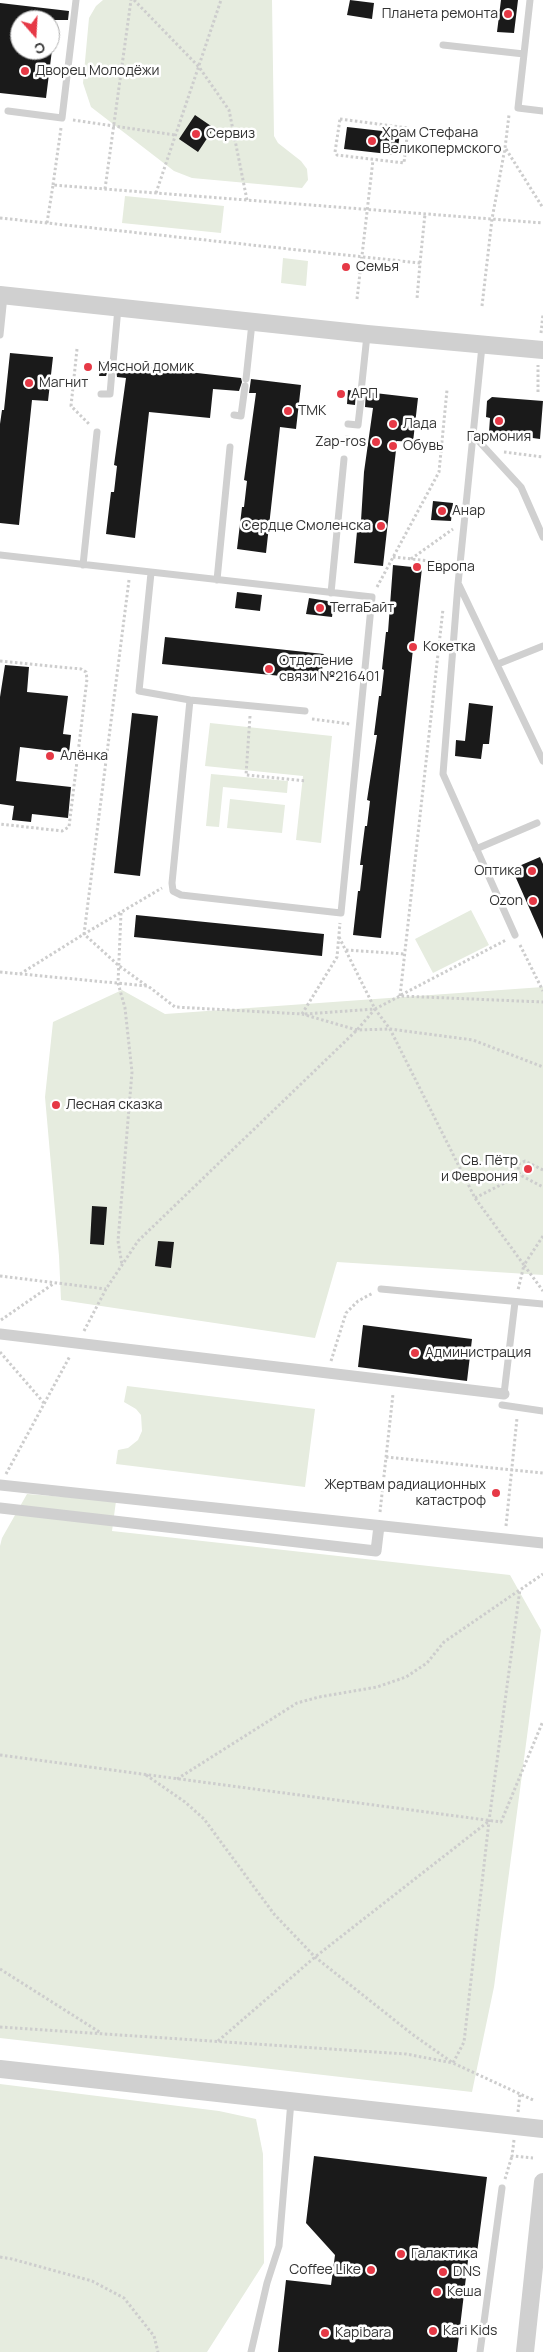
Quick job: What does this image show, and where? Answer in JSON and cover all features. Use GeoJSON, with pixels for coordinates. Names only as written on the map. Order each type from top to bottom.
{"type":"FeatureCollection","features":[{"type":"Feature","properties":{"kind":"street"},"geometry":{"type":"LineString","coordinates":[[2,295],[482,346],[541,349]]}},
{"type":"Feature","properties":{"kind":"street"},"geometry":{"type":"LineString","coordinates":[[0,1334],[394,1381],[503,1399]]}},
{"type":"Feature","properties":{"kind":"street"},"geometry":{"type":"LineString","coordinates":[[2,1481],[379,1526],[543,1543]]}},
{"type":"Feature","properties":{"kind":"street"},"geometry":{"type":"LineString","coordinates":[[0,1508],[376,1551],[379,1526]]}},
{"type":"Feature","properties":{"kind":"street"},"geometry":{"type":"LineString","coordinates":[[0,2069],[543,2129]]}},
{"type":"Feature","properties":{"kind":"street"},"geometry":{"type":"LineString","coordinates":[[525,2352],[541,2219],[543,2182]]}},
{"type":"Feature","properties":{"kind":"lane"},"geometry":{"type":"LineString","coordinates":[[8,111],[62,118],[76,0]]}},
{"type":"Feature","properties":{"kind":"lane"},"geometry":{"type":"LineString","coordinates":[[530,0],[518,108],[543,111]]}},
{"type":"Feature","properties":{"kind":"lane"},"geometry":{"type":"LineString","coordinates":[[443,45],[524,54]]}},
{"type":"Feature","properties":{"kind":"lane"},"geometry":{"type":"LineString","coordinates":[[0,335],[2,295]]}},
{"type":"Feature","properties":{"kind":"lane"},"geometry":{"type":"LineString","coordinates":[[101,394],[110,394],[118,308]]}},
{"type":"Feature","properties":{"kind":"lane"},"geometry":{"type":"LineString","coordinates":[[234,415],[241,416],[252,322]]}},
{"type":"Feature","properties":{"kind":"lane"},"geometry":{"type":"LineString","coordinates":[[348,424],[358,425],[367,334]]}},
{"type":"Feature","properties":{"kind":"lane"},"geometry":{"type":"LineString","coordinates":[[482,346],[458,584],[443,774],[515,935]]}},
{"type":"Feature","properties":{"kind":"lane"},"geometry":{"type":"LineString","coordinates":[[84,565],[97,432]]}},
{"type":"Feature","properties":{"kind":"lane"},"geometry":{"type":"LineString","coordinates":[[474,436],[521,488],[543,537]]}},
{"type":"Feature","properties":{"kind":"lane"},"geometry":{"type":"LineString","coordinates":[[217,580],[230,448]]}},
{"type":"Feature","properties":{"kind":"lane"},"geometry":{"type":"LineString","coordinates":[[331,593],[344,459]]}},
{"type":"Feature","properties":{"kind":"lane"},"geometry":{"type":"LineString","coordinates":[[0,555],[372,597],[341,913],[181,895],[173,891],[172,883],[190,700]]}},
{"type":"Feature","properties":{"kind":"lane"},"geometry":{"type":"LineString","coordinates":[[150,573],[139,691],[190,700],[305,711]]}},
{"type":"Feature","properties":{"kind":"lane"},"geometry":{"type":"LineString","coordinates":[[458,584],[543,761]]}},
{"type":"Feature","properties":{"kind":"lane"},"geometry":{"type":"LineString","coordinates":[[498,664],[543,646]]}},
{"type":"Feature","properties":{"kind":"lane"},"geometry":{"type":"LineString","coordinates":[[476,849],[537,823]]}},
{"type":"Feature","properties":{"kind":"lane"},"geometry":{"type":"LineString","coordinates":[[381,1289],[543,1304]]}},
{"type":"Feature","properties":{"kind":"lane"},"geometry":{"type":"LineString","coordinates":[[515,1302],[503,1399],[518,1407],[543,1410]]}},
{"type":"Feature","properties":{"kind":"lane"},"geometry":{"type":"LineString","coordinates":[[251,2352],[267,2283],[279,2246],[292,2101]]}},
{"type":"Feature","properties":{"kind":"lane"},"geometry":{"type":"LineString","coordinates":[[480,2352],[502,2188]]}},
{"type":"Feature","properties":{"kind":"path"},"geometry":{"type":"LineString","coordinates":[[133,0],[199,67],[229,110],[247,200]]}},
{"type":"Feature","properties":{"kind":"path"},"geometry":{"type":"LineString","coordinates":[[105,189],[133,0]]}},
{"type":"Feature","properties":{"kind":"path"},"geometry":{"type":"LineString","coordinates":[[156,193],[221,0]]}},
{"type":"Feature","properties":{"kind":"path"},"geometry":{"type":"LineString","coordinates":[[482,306],[492,219],[510,110]]}},
{"type":"Feature","properties":{"kind":"path"},"geometry":{"type":"LineString","coordinates":[[48,223],[62,118],[175,135]]}},
{"type":"Feature","properties":{"kind":"path"},"geometry":{"type":"LineString","coordinates":[[340,119],[408,128],[404,162],[373,160],[335,154],[340,119]]}},
{"type":"Feature","properties":{"kind":"path"},"geometry":{"type":"LineString","coordinates":[[505,148],[543,208]]}},
{"type":"Feature","properties":{"kind":"path"},"geometry":{"type":"LineString","coordinates":[[357,298],[373,160]]}},
{"type":"Feature","properties":{"kind":"path"},"geometry":{"type":"LineString","coordinates":[[53,185],[543,223]]}},
{"type":"Feature","properties":{"kind":"path"},"geometry":{"type":"LineString","coordinates":[[417,299],[425,214]]}},
{"type":"Feature","properties":{"kind":"path"},"geometry":{"type":"LineString","coordinates":[[0,218],[420,263]]}},
{"type":"Feature","properties":{"kind":"path"},"geometry":{"type":"LineString","coordinates":[[538,392],[543,314]]}},
{"type":"Feature","properties":{"kind":"path"},"geometry":{"type":"LineString","coordinates":[[77,349],[71,406],[97,432]]}},
{"type":"Feature","properties":{"kind":"path"},"geometry":{"type":"LineString","coordinates":[[372,597],[439,472],[447,390]]}},
{"type":"Feature","properties":{"kind":"path"},"geometry":{"type":"LineString","coordinates":[[344,459],[348,424]]}},
{"type":"Feature","properties":{"kind":"path"},"geometry":{"type":"LineString","coordinates":[[486,450],[543,457]]}},
{"type":"Feature","properties":{"kind":"path"},"geometry":{"type":"LineString","coordinates":[[411,559],[465,521]]}},
{"type":"Feature","properties":{"kind":"path"},"geometry":{"type":"LineString","coordinates":[[452,538],[453,530]]}},
{"type":"Feature","properties":{"kind":"path"},"geometry":{"type":"LineString","coordinates":[[447,572],[449,554]]}},
{"type":"Feature","properties":{"kind":"path"},"geometry":{"type":"LineString","coordinates":[[393,558],[460,564]]}},
{"type":"Feature","properties":{"kind":"path"},"geometry":{"type":"LineString","coordinates":[[84,934],[130,571]]}},
{"type":"Feature","properties":{"kind":"path"},"geometry":{"type":"LineString","coordinates":[[400,996],[444,601]]}},
{"type":"Feature","properties":{"kind":"path"},"geometry":{"type":"LineString","coordinates":[[0,660],[81,669],[86,672],[87,679],[69,827],[67,830],[62,831],[0,824]]}},
{"type":"Feature","properties":{"kind":"path"},"geometry":{"type":"LineString","coordinates":[[251,706],[246,775],[306,781]]}},
{"type":"Feature","properties":{"kind":"path"},"geometry":{"type":"LineString","coordinates":[[305,711],[312,719],[359,725]]}},
{"type":"Feature","properties":{"kind":"path"},"geometry":{"type":"LineString","coordinates":[[20,975],[84,934],[172,883]]}},
{"type":"Feature","properties":{"kind":"path"},"geometry":{"type":"LineString","coordinates":[[121,913],[118,983],[124,1008],[132,1072],[118,1242],[122,1266]]}},
{"type":"Feature","properties":{"kind":"path"},"geometry":{"type":"LineString","coordinates":[[84,934],[118,965],[175,1007],[302,1014],[375,1008],[515,935],[543,991]]}},
{"type":"Feature","properties":{"kind":"path"},"geometry":{"type":"LineString","coordinates":[[302,1014],[337,957],[339,936],[375,1008],[390,1029],[475,1198],[543,1291]]}},
{"type":"Feature","properties":{"kind":"path"},"geometry":{"type":"LineString","coordinates":[[346,950],[405,954]]}},
{"type":"Feature","properties":{"kind":"path"},"geometry":{"type":"LineString","coordinates":[[0,972],[148,986]]}},
{"type":"Feature","properties":{"kind":"path"},"geometry":{"type":"LineString","coordinates":[[400,996],[543,1002]]}},
{"type":"Feature","properties":{"kind":"path"},"geometry":{"type":"LineString","coordinates":[[2,1481],[106,1289],[138,1242],[357,1030],[375,1008]]}},
{"type":"Feature","properties":{"kind":"path"},"geometry":{"type":"LineString","coordinates":[[302,1014],[357,1030],[390,1029],[473,1040],[543,1067]]}},
{"type":"Feature","properties":{"kind":"path"},"geometry":{"type":"LineString","coordinates":[[543,1170],[525,1161],[518,1167],[520,1175],[543,1187]]}},
{"type":"Feature","properties":{"kind":"path"},"geometry":{"type":"LineString","coordinates":[[475,1198],[520,1175]]}},
{"type":"Feature","properties":{"kind":"path"},"geometry":{"type":"LineString","coordinates":[[515,1302],[524,1265],[543,1236]]}},
{"type":"Feature","properties":{"kind":"path"},"geometry":{"type":"LineString","coordinates":[[0,1276],[106,1289]]}},
{"type":"Feature","properties":{"kind":"path"},"geometry":{"type":"LineString","coordinates":[[0,1320],[54,1283]]}},
{"type":"Feature","properties":{"kind":"path"},"geometry":{"type":"LineString","coordinates":[[328,1373],[346,1313],[358,1301],[381,1289]]}},
{"type":"Feature","properties":{"kind":"path"},"geometry":{"type":"LineString","coordinates":[[0,1352],[44,1403]]}},
{"type":"Feature","properties":{"kind":"path"},"geometry":{"type":"LineString","coordinates":[[379,1526],[394,1381]]}},
{"type":"Feature","properties":{"kind":"path"},"geometry":{"type":"LineString","coordinates":[[504,1539],[518,1407]]}},
{"type":"Feature","properties":{"kind":"path"},"geometry":{"type":"LineString","coordinates":[[386,1457],[543,1474]]}},
{"type":"Feature","properties":{"kind":"path"},"geometry":{"type":"LineString","coordinates":[[176,1779],[297,1703],[319,1697],[377,1687],[406,1677],[427,1663],[444,1642],[543,1574]]}},
{"type":"Feature","properties":{"kind":"path"},"geometry":{"type":"LineString","coordinates":[[453,2063],[464,2042],[489,1821],[520,1589]]}},
{"type":"Feature","properties":{"kind":"path"},"geometry":{"type":"LineString","coordinates":[[0,1755],[501,1822],[543,1721]]}},
{"type":"Feature","properties":{"kind":"path"},"geometry":{"type":"LineString","coordinates":[[145,1775],[185,1802],[204,1819],[274,1914],[315,1957],[412,2034],[453,2063],[533,2100]]}},
{"type":"Feature","properties":{"kind":"path"},"geometry":{"type":"LineString","coordinates":[[218,2041],[315,1957],[489,1821]]}},
{"type":"Feature","properties":{"kind":"path"},"geometry":{"type":"LineString","coordinates":[[0,1969],[101,2033]]}},
{"type":"Feature","properties":{"kind":"path"},"geometry":{"type":"LineString","coordinates":[[0,2027],[406,2054],[453,2063]]}},
{"type":"Feature","properties":{"kind":"path"},"geometry":{"type":"LineString","coordinates":[[518,2112],[520,2094]]}},
{"type":"Feature","properties":{"kind":"path"},"geometry":{"type":"LineString","coordinates":[[502,2188],[512,2156],[515,2137]]}},
{"type":"Feature","properties":{"kind":"path"},"geometry":{"type":"LineString","coordinates":[[512,2156],[533,2158]]}},
{"type":"Feature","properties":{"kind":"path"},"geometry":{"type":"LineString","coordinates":[[0,2257],[12,2258],[92,2282],[124,2298],[154,2336],[158,2352]]}},
{"type":"Feature","properties":{"kind":"shaded area"},"geometry":{"type":"Polygon","coordinates":[[[103,0],[272,0],[274,136],[278,143],[301,161],[307,169],[308,180],[302,188],[192,178],[174,171],[91,107],[83,83],[89,18],[96,6],[103,0]]]}},
{"type":"Feature","properties":{"kind":"shaded area"},"geometry":{"type":"Polygon","coordinates":[[[125,196],[224,206],[221,233],[122,223],[125,196]]]}},
{"type":"Feature","properties":{"kind":"shaded area"},"geometry":{"type":"Polygon","coordinates":[[[283,258],[308,261],[306,286],[281,283],[283,258]]]}},
{"type":"Feature","properties":{"kind":"shaded area"},"geometry":{"type":"Polygon","coordinates":[[[210,723],[332,736],[321,843],[296,840],[303,776],[205,766],[210,723]]]}},
{"type":"Feature","properties":{"kind":"shaded area"},"geometry":{"type":"Polygon","coordinates":[[[211,774],[288,781],[287,793],[223,787],[219,827],[206,826],[211,774]]]}},
{"type":"Feature","properties":{"kind":"shaded area"},"geometry":{"type":"Polygon","coordinates":[[[230,799],[285,805],[282,833],[227,828],[230,799]]]}},
{"type":"Feature","properties":{"kind":"shaded area"},"geometry":{"type":"Polygon","coordinates":[[[471,910],[489,945],[433,973],[415,939],[471,910]]]}},
{"type":"Feature","properties":{"kind":"shaded area"},"geometry":{"type":"Polygon","coordinates":[[[543,987],[543,1275],[337,1262],[315,1338],[61,1300],[45,1097],[53,1022],[122,990],[165,1014],[543,987]]]}},
{"type":"Feature","properties":{"kind":"shaded area"},"geometry":{"type":"Polygon","coordinates":[[[127,1386],[315,1409],[305,1487],[116,1464],[118,1450],[128,1448],[138,1440],[142,1431],[141,1415],[136,1409],[124,1402],[127,1386]]]}},
{"type":"Feature","properties":{"kind":"shaded area"},"geometry":{"type":"Polygon","coordinates":[[[27,1494],[116,1501],[112,1531],[510,1575],[541,1630],[494,1987],[472,2092],[0,2038],[0,1546],[2,1538],[27,1494]]]}},
{"type":"Feature","properties":{"kind":"shaded area"},"geometry":{"type":"Polygon","coordinates":[[[0,2084],[219,2111],[256,2119],[263,2154],[264,2263],[207,2352],[0,2352],[0,2084]]]}},
{"type":"Feature","properties":{"kind":"building"},"geometry":{"type":"Polygon","coordinates":[[[350,0],[374,3],[372,19],[347,15],[350,0]]]}},
{"type":"Feature","properties":{"kind":"building","name":"Планета ремонта"},"geometry":{"type":"Polygon","coordinates":[[[501,0],[518,0],[514,33],[497,32],[501,0]]]}},
{"type":"Feature","properties":{"kind":"building","name":"Дворец Молодёжи"},"geometry":{"type":"Polygon","coordinates":[[[0,3],[69,11],[68,20],[60,20],[60,10],[10,10],[10,60],[51,60],[46,98],[0,93],[0,3]]]}},
{"type":"Feature","properties":{"kind":"building","name":"Сервиз"},"geometry":{"type":"Polygon","coordinates":[[[195,115],[214,128],[198,152],[179,139],[195,115]]]}},
{"type":"Feature","properties":{"kind":"building","name":"Храм Стефана Великопермского"},"geometry":{"type":"Polygon","coordinates":[[[347,127],[400,133],[397,155],[344,149],[347,127]]]}},
{"type":"Feature","properties":{"kind":"building"},"geometry":{"type":"Polygon","coordinates":[[[10,353],[53,357],[48,401],[32,400],[19,525],[0,523],[0,424],[2,410],[4,410],[10,353]]]}},
{"type":"Feature","properties":{"kind":"building"},"geometry":{"type":"Polygon","coordinates":[[[101,362],[108,363],[109,367],[106,376],[99,376],[101,362]]]}},
{"type":"Feature","properties":{"kind":"building"},"geometry":{"type":"Polygon","coordinates":[[[118,364],[241,378],[242,382],[239,391],[213,389],[210,418],[149,412],[135,538],[106,534],[111,492],[114,492],[117,466],[114,465],[126,378],[117,377],[116,367],[118,364]]]}},
{"type":"Feature","properties":{"kind":"building"},"geometry":{"type":"Polygon","coordinates":[[[251,379],[301,385],[296,429],[280,427],[266,553],[237,549],[242,507],[244,507],[247,481],[244,480],[256,393],[249,393],[251,379]]]}},
{"type":"Feature","properties":{"kind":"building"},"geometry":{"type":"Polygon","coordinates":[[[348,390],[356,391],[355,405],[347,404],[348,390]]]}},
{"type":"Feature","properties":{"kind":"building"},"geometry":{"type":"Polygon","coordinates":[[[366,392],[418,398],[413,442],[397,441],[383,566],[354,563],[358,521],[361,521],[364,472],[373,408],[365,407],[366,392]]]}},
{"type":"Feature","properties":{"kind":"building"},"geometry":{"type":"Polygon","coordinates":[[[492,397],[543,401],[540,439],[489,432],[490,418],[486,417],[487,401],[492,397]]]}},
{"type":"Feature","properties":{"kind":"building","name":"Анар"},"geometry":{"type":"Polygon","coordinates":[[[433,501],[453,503],[451,521],[431,520],[433,501]]]}},
{"type":"Feature","properties":{"kind":"building"},"geometry":{"type":"Polygon","coordinates":[[[393,565],[422,568],[381,938],[353,935],[363,865],[360,865],[370,801],[367,800],[377,735],[374,735],[384,670],[382,669],[386,632],[388,632],[393,565]]]}},
{"type":"Feature","properties":{"kind":"building"},"geometry":{"type":"Polygon","coordinates":[[[237,592],[262,595],[260,611],[235,608],[237,592]]]}},
{"type":"Feature","properties":{"kind":"building","name":"TerraБайт"},"geometry":{"type":"Polygon","coordinates":[[[309,598],[334,602],[332,617],[306,614],[309,598]]]}},
{"type":"Feature","properties":{"kind":"building"},"geometry":{"type":"Polygon","coordinates":[[[165,637],[324,654],[321,680],[162,664],[165,637]]]}},
{"type":"Feature","properties":{"kind":"building"},"geometry":{"type":"Polygon","coordinates":[[[5,665],[29,667],[27,692],[68,696],[63,734],[71,735],[69,753],[20,747],[16,781],[71,787],[68,818],[32,814],[31,822],[12,820],[14,806],[0,804],[0,697],[5,665]]]}},
{"type":"Feature","properties":{"kind":"building"},"geometry":{"type":"Polygon","coordinates":[[[469,703],[493,706],[489,744],[483,744],[481,759],[455,756],[456,740],[465,741],[469,703]]]}},
{"type":"Feature","properties":{"kind":"building"},"geometry":{"type":"Polygon","coordinates":[[[132,713],[158,716],[140,876],[114,873],[132,713]]]}},
{"type":"Feature","properties":{"kind":"building"},"geometry":{"type":"Polygon","coordinates":[[[540,857],[543,864],[543,939],[512,869],[540,857]]]}},
{"type":"Feature","properties":{"kind":"building"},"geometry":{"type":"Polygon","coordinates":[[[136,915],[324,934],[322,956],[134,937],[136,915]]]}},
{"type":"Feature","properties":{"kind":"building"},"geometry":{"type":"Polygon","coordinates":[[[92,1206],[107,1207],[104,1245],[90,1244],[92,1206]]]}},
{"type":"Feature","properties":{"kind":"building"},"geometry":{"type":"Polygon","coordinates":[[[158,1241],[174,1242],[171,1268],[155,1266],[158,1241]]]}},
{"type":"Feature","properties":{"kind":"building","name":"Администрация"},"geometry":{"type":"Polygon","coordinates":[[[363,1325],[472,1339],[467,1381],[358,1367],[363,1325]]]}},
{"type":"Feature","properties":{"kind":"building","name":"Галактика"},"geometry":{"type":"Polygon","coordinates":[[[314,2156],[487,2177],[477,2253],[469,2252],[457,2352],[278,2352],[286,2280],[331,2285],[335,2255],[306,2223],[314,2156]]]}},
{"type":"Feature","properties":{"kind":"place","name":"Планета ремонта"},"geometry":{"type":"Point","coordinates":[508,14]}},
{"type":"Feature","properties":{"kind":"place","name":"Дворец Молодёжи"},"geometry":{"type":"Point","coordinates":[25,71]}},
{"type":"Feature","properties":{"kind":"place","name":"Сервиз"},"geometry":{"type":"Point","coordinates":[196,134]}},
{"type":"Feature","properties":{"kind":"place","name":"Храм Стефана Великопермского"},"geometry":{"type":"Point","coordinates":[372,141]}},
{"type":"Feature","properties":{"kind":"place","name":"Семья"},"geometry":{"type":"Point","coordinates":[346,267]}},
{"type":"Feature","properties":{"kind":"place","name":"Мясной домик"},"geometry":{"type":"Point","coordinates":[88,367]}},
{"type":"Feature","properties":{"kind":"place","name":"Магнит"},"geometry":{"type":"Point","coordinates":[29,383]}},
{"type":"Feature","properties":{"kind":"place","name":"АРП"},"geometry":{"type":"Point","coordinates":[341,394]}},
{"type":"Feature","properties":{"kind":"place","name":"TMK"},"geometry":{"type":"Point","coordinates":[288,411]}},
{"type":"Feature","properties":{"kind":"place","name":"Гармония"},"geometry":{"type":"Point","coordinates":[499,421]}},
{"type":"Feature","properties":{"kind":"place","name":"Лада"},"geometry":{"type":"Point","coordinates":[393,424]}},
{"type":"Feature","properties":{"kind":"place","name":"Zap-ros"},"geometry":{"type":"Point","coordinates":[376,442]}},
{"type":"Feature","properties":{"kind":"place","name":"Обувь"},"geometry":{"type":"Point","coordinates":[393,446]}},
{"type":"Feature","properties":{"kind":"place","name":"Анар"},"geometry":{"type":"Point","coordinates":[442,511]}},
{"type":"Feature","properties":{"kind":"place","name":"Сердце Смоленска"},"geometry":{"type":"Point","coordinates":[381,526]}},
{"type":"Feature","properties":{"kind":"place","name":"Европа"},"geometry":{"type":"Point","coordinates":[417,567]}},
{"type":"Feature","properties":{"kind":"place","name":"TerraБайт"},"geometry":{"type":"Point","coordinates":[320,608]}},
{"type":"Feature","properties":{"kind":"place","name":"Кокетка"},"geometry":{"type":"Point","coordinates":[413,647]}},
{"type":"Feature","properties":{"kind":"place","name":"Отделение связи №216401"},"geometry":{"type":"Point","coordinates":[269,669]}},
{"type":"Feature","properties":{"kind":"place","name":"Алёнка"},"geometry":{"type":"Point","coordinates":[50,756]}},
{"type":"Feature","properties":{"kind":"place","name":"Оптика"},"geometry":{"type":"Point","coordinates":[532,871]}},
{"type":"Feature","properties":{"kind":"place","name":"Ozon"},"geometry":{"type":"Point","coordinates":[533,901]}},
{"type":"Feature","properties":{"kind":"place","name":"Лесная сказка"},"geometry":{"type":"Point","coordinates":[56,1105]}},
{"type":"Feature","properties":{"kind":"place","name":"Св. Пётр и Феврония"},"geometry":{"type":"Point","coordinates":[528,1169]}},
{"type":"Feature","properties":{"kind":"place","name":"Администрация"},"geometry":{"type":"Point","coordinates":[415,1353]}},
{"type":"Feature","properties":{"kind":"place","name":"Жертвам радиационных катастроф"},"geometry":{"type":"Point","coordinates":[496,1493]}},
{"type":"Feature","properties":{"kind":"place","name":"Галактика"},"geometry":{"type":"Point","coordinates":[401,2254]}},
{"type":"Feature","properties":{"kind":"place","name":"Coffee Like"},"geometry":{"type":"Point","coordinates":[371,2270]}},
{"type":"Feature","properties":{"kind":"place","name":"DNS"},"geometry":{"type":"Point","coordinates":[443,2272]}},
{"type":"Feature","properties":{"kind":"place","name":"Кеша"},"geometry":{"type":"Point","coordinates":[437,2292]}},
{"type":"Feature","properties":{"kind":"place","name":"Kari Kids"},"geometry":{"type":"Point","coordinates":[433,2331]}},
{"type":"Feature","properties":{"kind":"place","name":"Kapibara"},"geometry":{"type":"Point","coordinates":[325,2333]}}]}
